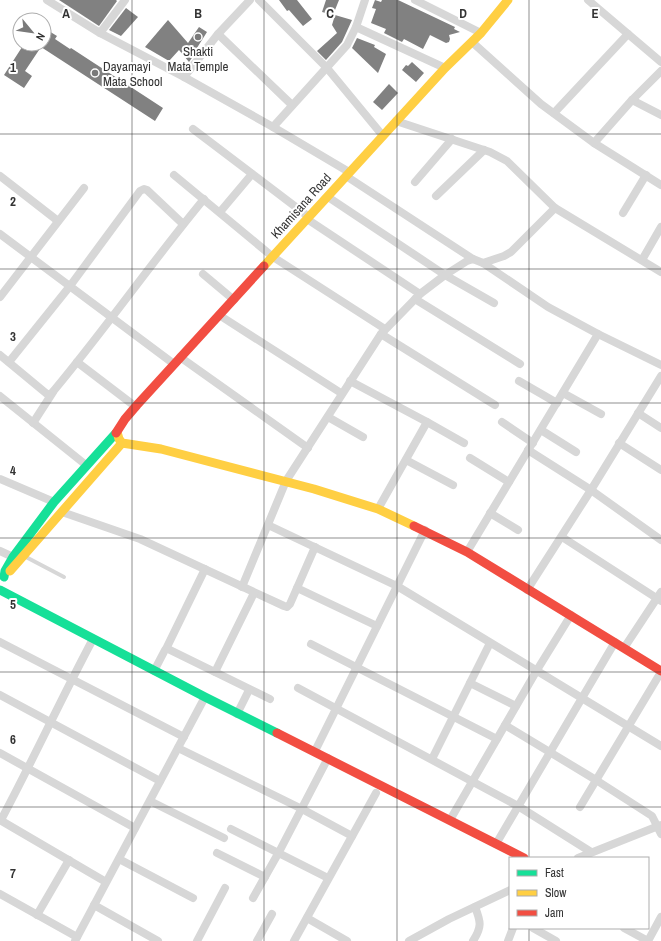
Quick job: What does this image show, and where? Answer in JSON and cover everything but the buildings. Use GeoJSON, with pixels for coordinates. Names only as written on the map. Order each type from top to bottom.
{"type":"FeatureCollection","features":[{"type":"Feature","properties":{"kind":"street"},"geometry":{"type":"LineString","coordinates":[[47,0],[100,33],[184,77],[273,127],[348,174],[473,259],[483,263],[548,306],[598,334],[661,365]]}},
{"type":"Feature","properties":{"kind":"street"},"geometry":{"type":"LineString","coordinates":[[184,77],[218,34],[250,0]]}},
{"type":"Feature","properties":{"kind":"street"},"geometry":{"type":"LineString","coordinates":[[259,0],[327,68],[383,136]]}},
{"type":"Feature","properties":{"kind":"street"},"geometry":{"type":"LineString","coordinates":[[273,127],[347,46],[356,27],[365,0]]}},
{"type":"Feature","properties":{"kind":"street"},"geometry":{"type":"LineString","coordinates":[[415,0],[480,33]]}},
{"type":"Feature","properties":{"kind":"street","name":"Khamisana Road"},"geometry":{"type":"LineString","coordinates":[[2,579],[13,557],[54,502],[86,465],[118,432],[119,428],[136,407],[177,360],[234,300],[445,68],[472,42],[508,0]]}},
{"type":"Feature","properties":{"kind":"street"},"geometry":{"type":"LineString","coordinates":[[588,0],[661,62]]}},
{"type":"Feature","properties":{"kind":"street"},"geometry":{"type":"LineString","coordinates":[[100,33],[123,1]]}},
{"type":"Feature","properties":{"kind":"street"},"geometry":{"type":"LineString","coordinates":[[356,27],[445,68]]}},
{"type":"Feature","properties":{"kind":"street"},"geometry":{"type":"LineString","coordinates":[[218,34],[292,105]]}},
{"type":"Feature","properties":{"kind":"street"},"geometry":{"type":"LineString","coordinates":[[554,114],[628,34]]}},
{"type":"Feature","properties":{"kind":"street"},"geometry":{"type":"LineString","coordinates":[[472,42],[554,114],[594,143],[661,185]]}},
{"type":"Feature","properties":{"kind":"street"},"geometry":{"type":"LineString","coordinates":[[594,143],[632,100],[661,71]]}},
{"type":"Feature","properties":{"kind":"street"},"geometry":{"type":"LineString","coordinates":[[632,100],[661,115]]}},
{"type":"Feature","properties":{"kind":"street"},"geometry":{"type":"LineString","coordinates":[[396,122],[495,154],[507,162],[555,208],[661,272]]}},
{"type":"Feature","properties":{"kind":"street"},"geometry":{"type":"LineString","coordinates":[[193,129],[308,218],[418,296],[520,364]]}},
{"type":"Feature","properties":{"kind":"street"},"geometry":{"type":"LineString","coordinates":[[415,182],[452,140]]}},
{"type":"Feature","properties":{"kind":"street"},"geometry":{"type":"LineString","coordinates":[[436,196],[484,150]]}},
{"type":"Feature","properties":{"kind":"street"},"geometry":{"type":"LineString","coordinates":[[220,212],[252,174]]}},
{"type":"Feature","properties":{"kind":"street"},"geometry":{"type":"LineString","coordinates":[[174,175],[273,257],[383,332],[495,405]]}},
{"type":"Feature","properties":{"kind":"street"},"geometry":{"type":"LineString","coordinates":[[0,176],[58,221]]}},
{"type":"Feature","properties":{"kind":"street"},"geometry":{"type":"LineString","coordinates":[[623,213],[646,176]]}},
{"type":"Feature","properties":{"kind":"street"},"geometry":{"type":"LineString","coordinates":[[0,297],[84,188]]}},
{"type":"Feature","properties":{"kind":"street"},"geometry":{"type":"LineString","coordinates":[[54,391],[51,394],[47,394],[3,359],[70,286],[142,189],[147,190],[183,224]]}},
{"type":"Feature","properties":{"kind":"street"},"geometry":{"type":"LineString","coordinates":[[328,197],[445,275],[494,303]]}},
{"type":"Feature","properties":{"kind":"street"},"geometry":{"type":"LineString","coordinates":[[33,423],[54,391],[204,199]]}},
{"type":"Feature","properties":{"kind":"street"},"geometry":{"type":"LineString","coordinates":[[483,263],[511,252],[555,208]]}},
{"type":"Feature","properties":{"kind":"street"},"geometry":{"type":"LineString","coordinates":[[642,260],[661,227]]}},
{"type":"Feature","properties":{"kind":"street"},"geometry":{"type":"LineString","coordinates":[[0,234],[112,318],[308,448]]}},
{"type":"Feature","properties":{"kind":"street"},"geometry":{"type":"LineString","coordinates":[[242,587],[286,481],[383,332],[418,296],[445,275],[467,261],[473,259]]}},
{"type":"Feature","properties":{"kind":"street"},"geometry":{"type":"LineString","coordinates":[[203,274],[234,300]]}},
{"type":"Feature","properties":{"kind":"street"},"geometry":{"type":"LineString","coordinates":[[219,315],[342,393]]}},
{"type":"Feature","properties":{"kind":"street"},"geometry":{"type":"LineString","coordinates":[[467,552],[598,334]]}},
{"type":"Feature","properties":{"kind":"street"},"geometry":{"type":"LineString","coordinates":[[77,362],[136,407]]}},
{"type":"Feature","properties":{"kind":"street"},"geometry":{"type":"LineString","coordinates":[[528,590],[661,376]]}},
{"type":"Feature","properties":{"kind":"street"},"geometry":{"type":"LineString","coordinates":[[350,381],[428,422],[464,443]]}},
{"type":"Feature","properties":{"kind":"street"},"geometry":{"type":"LineString","coordinates":[[519,381],[557,403]]}},
{"type":"Feature","properties":{"kind":"street"},"geometry":{"type":"LineString","coordinates":[[563,393],[601,414]]}},
{"type":"Feature","properties":{"kind":"street"},"geometry":{"type":"LineString","coordinates":[[0,396],[86,465]]}},
{"type":"Feature","properties":{"kind":"street"},"geometry":{"type":"LineString","coordinates":[[638,414],[661,428]]}},
{"type":"Feature","properties":{"kind":"street"},"geometry":{"type":"LineString","coordinates":[[328,417],[363,437]]}},
{"type":"Feature","properties":{"kind":"street"},"geometry":{"type":"LineString","coordinates":[[378,509],[428,422]]}},
{"type":"Feature","properties":{"kind":"street"},"geometry":{"type":"LineString","coordinates":[[502,422],[533,443]]}},
{"type":"Feature","properties":{"kind":"street"},"geometry":{"type":"LineString","coordinates":[[540,430],[576,452]]}},
{"type":"Feature","properties":{"kind":"street"},"geometry":{"type":"LineString","coordinates":[[118,432],[119,439],[122,443],[161,450],[286,481],[378,509],[425,530],[467,552],[661,671],[580,807]]}},
{"type":"Feature","properties":{"kind":"street"},"geometry":{"type":"LineString","coordinates":[[2,579],[24,556],[122,443]]}},
{"type":"Feature","properties":{"kind":"street"},"geometry":{"type":"LineString","coordinates":[[619,443],[661,470]]}},
{"type":"Feature","properties":{"kind":"street"},"geometry":{"type":"LineString","coordinates":[[528,450],[591,490],[661,540]]}},
{"type":"Feature","properties":{"kind":"street"},"geometry":{"type":"LineString","coordinates":[[470,458],[509,482]]}},
{"type":"Feature","properties":{"kind":"street"},"geometry":{"type":"LineString","coordinates":[[406,460],[453,485]]}},
{"type":"Feature","properties":{"kind":"street"},"geometry":{"type":"LineString","coordinates":[[0,479],[54,502]]}},
{"type":"Feature","properties":{"kind":"street"},"geometry":{"type":"LineString","coordinates":[[62,512],[140,539],[287,607],[290,604],[315,547]]}},
{"type":"Feature","properties":{"kind":"street"},"geometry":{"type":"LineString","coordinates":[[490,513],[518,530]]}},
{"type":"Feature","properties":{"kind":"street"},"geometry":{"type":"LineString","coordinates":[[268,525],[397,586],[583,697],[661,746]]}},
{"type":"Feature","properties":{"kind":"street"},"geometry":{"type":"LineString","coordinates":[[315,751],[425,530]]}},
{"type":"Feature","properties":{"kind":"street"},"geometry":{"type":"LineString","coordinates":[[562,537],[660,597],[624,648]]}},
{"type":"Feature","properties":{"kind":"street"},"geometry":{"type":"LineString","coordinates":[[0,551],[13,557]]}},
{"type":"Feature","properties":{"kind":"street"},"geometry":{"type":"LineString","coordinates":[[154,671],[205,569]]}},
{"type":"Feature","properties":{"kind":"street"},"geometry":{"type":"LineString","coordinates":[[297,588],[377,626]]}},
{"type":"Feature","properties":{"kind":"street"},"geometry":{"type":"LineString","coordinates":[[0,590],[204,698],[315,751],[522,857]]}},
{"type":"Feature","properties":{"kind":"street"},"geometry":{"type":"LineString","coordinates":[[215,672],[254,593]]}},
{"type":"Feature","properties":{"kind":"street"},"geometry":{"type":"LineString","coordinates":[[450,820],[537,670],[571,615]]}},
{"type":"Feature","properties":{"kind":"street"},"geometry":{"type":"LineString","coordinates":[[93,639],[28,770],[0,820],[106,882]]}},
{"type":"Feature","properties":{"kind":"street"},"geometry":{"type":"LineString","coordinates":[[0,642],[184,737]]}},
{"type":"Feature","properties":{"kind":"street"},"geometry":{"type":"LineString","coordinates":[[432,759],[490,642]]}},
{"type":"Feature","properties":{"kind":"street"},"geometry":{"type":"LineString","coordinates":[[496,844],[615,642]]}},
{"type":"Feature","properties":{"kind":"street"},"geometry":{"type":"LineString","coordinates":[[311,644],[497,739]]}},
{"type":"Feature","properties":{"kind":"street"},"geometry":{"type":"LineString","coordinates":[[166,649],[270,699]]}},
{"type":"Feature","properties":{"kind":"street"},"geometry":{"type":"LineString","coordinates":[[470,683],[516,706]]}},
{"type":"Feature","properties":{"kind":"street"},"geometry":{"type":"LineString","coordinates":[[298,688],[518,806],[591,852]]}},
{"type":"Feature","properties":{"kind":"street"},"geometry":{"type":"LineString","coordinates":[[237,714],[249,690]]}},
{"type":"Feature","properties":{"kind":"street"},"geometry":{"type":"LineString","coordinates":[[0,695],[160,781]]}},
{"type":"Feature","properties":{"kind":"street"},"geometry":{"type":"LineString","coordinates":[[0,894],[76,939],[204,698]]}},
{"type":"Feature","properties":{"kind":"street"},"geometry":{"type":"LineString","coordinates":[[505,726],[596,780],[652,816],[659,825],[661,834]]}},
{"type":"Feature","properties":{"kind":"street"},"geometry":{"type":"LineString","coordinates":[[178,748],[302,809],[352,836]]}},
{"type":"Feature","properties":{"kind":"street"},"geometry":{"type":"LineString","coordinates":[[0,753],[28,770],[135,828]]}},
{"type":"Feature","properties":{"kind":"street"},"geometry":{"type":"LineString","coordinates":[[253,898],[328,758]]}},
{"type":"Feature","properties":{"kind":"street"},"geometry":{"type":"LineString","coordinates":[[294,941],[376,793]]}},
{"type":"Feature","properties":{"kind":"street"},"geometry":{"type":"LineString","coordinates":[[150,801],[224,838]]}},
{"type":"Feature","properties":{"kind":"street"},"geometry":{"type":"LineString","coordinates":[[580,857],[659,825]]}},
{"type":"Feature","properties":{"kind":"street"},"geometry":{"type":"LineString","coordinates":[[231,829],[328,878]]}},
{"type":"Feature","properties":{"kind":"street"},"geometry":{"type":"LineString","coordinates":[[217,853],[265,877]]}},
{"type":"Feature","properties":{"kind":"street"},"geometry":{"type":"LineString","coordinates":[[119,859],[193,898]]}},
{"type":"Feature","properties":{"kind":"street"},"geometry":{"type":"LineString","coordinates":[[37,915],[69,860]]}},
{"type":"Feature","properties":{"kind":"street"},"geometry":{"type":"LineString","coordinates":[[197,941],[225,888]]}},
{"type":"Feature","properties":{"kind":"street"},"geometry":{"type":"LineString","coordinates":[[409,941],[449,919],[509,890]]}},
{"type":"Feature","properties":{"kind":"street"},"geometry":{"type":"LineString","coordinates":[[94,905],[158,941]]}},
{"type":"Feature","properties":{"kind":"street"},"geometry":{"type":"LineString","coordinates":[[473,941],[480,926],[480,920],[475,907]]}},
{"type":"Feature","properties":{"kind":"street"},"geometry":{"type":"LineString","coordinates":[[257,941],[272,914]]}},
{"type":"Feature","properties":{"kind":"street"},"geometry":{"type":"LineString","coordinates":[[626,929],[648,941],[661,917]]}},
{"type":"Feature","properties":{"kind":"street"},"geometry":{"type":"LineString","coordinates":[[307,918],[347,941]]}},
{"type":"Feature","properties":{"kind":"street"},"geometry":{"type":"LineString","coordinates":[[508,941],[513,929]]}},
{"type":"Feature","properties":{"kind":"street"},"geometry":{"type":"LineString","coordinates":[[535,929],[556,941]]}},
{"type":"Feature","properties":{"kind":"lane"},"geometry":{"type":"LineString","coordinates":[[24,556],[64,577]]}},
{"type":"Feature","properties":{"kind":"traffic: fast"},"geometry":{"type":"LineString","coordinates":[[4,577],[5,571],[13,557],[54,502],[116,433]]}},
{"type":"Feature","properties":{"kind":"traffic: fast"},"geometry":{"type":"LineString","coordinates":[[0,590],[277,733]]}},
{"type":"Feature","properties":{"kind":"traffic: slow"},"geometry":{"type":"LineString","coordinates":[[264,266],[445,68],[481,33],[508,0]]}},
{"type":"Feature","properties":{"kind":"traffic: slow"},"geometry":{"type":"LineString","coordinates":[[117,432],[122,443],[161,449],[314,489],[378,509],[414,526]]}},
{"type":"Feature","properties":{"kind":"traffic: slow"},"geometry":{"type":"LineString","coordinates":[[10,571],[122,443]]}},
{"type":"Feature","properties":{"kind":"traffic: jam"},"geometry":{"type":"LineString","coordinates":[[116,433],[137,405],[264,266]]}},
{"type":"Feature","properties":{"kind":"traffic: jam"},"geometry":{"type":"LineString","coordinates":[[414,526],[467,552],[661,671]]}},
{"type":"Feature","properties":{"kind":"traffic: jam"},"geometry":{"type":"LineString","coordinates":[[277,733],[522,857]]}},
{"type":"Feature","properties":{"kind":"place","name":"Shakti Mata Temple"},"geometry":{"type":"Point","coordinates":[198,37]}},
{"type":"Feature","properties":{"kind":"place","name":"Dayamayi Mata School"},"geometry":{"type":"Point","coordinates":[95,73]}}]}
